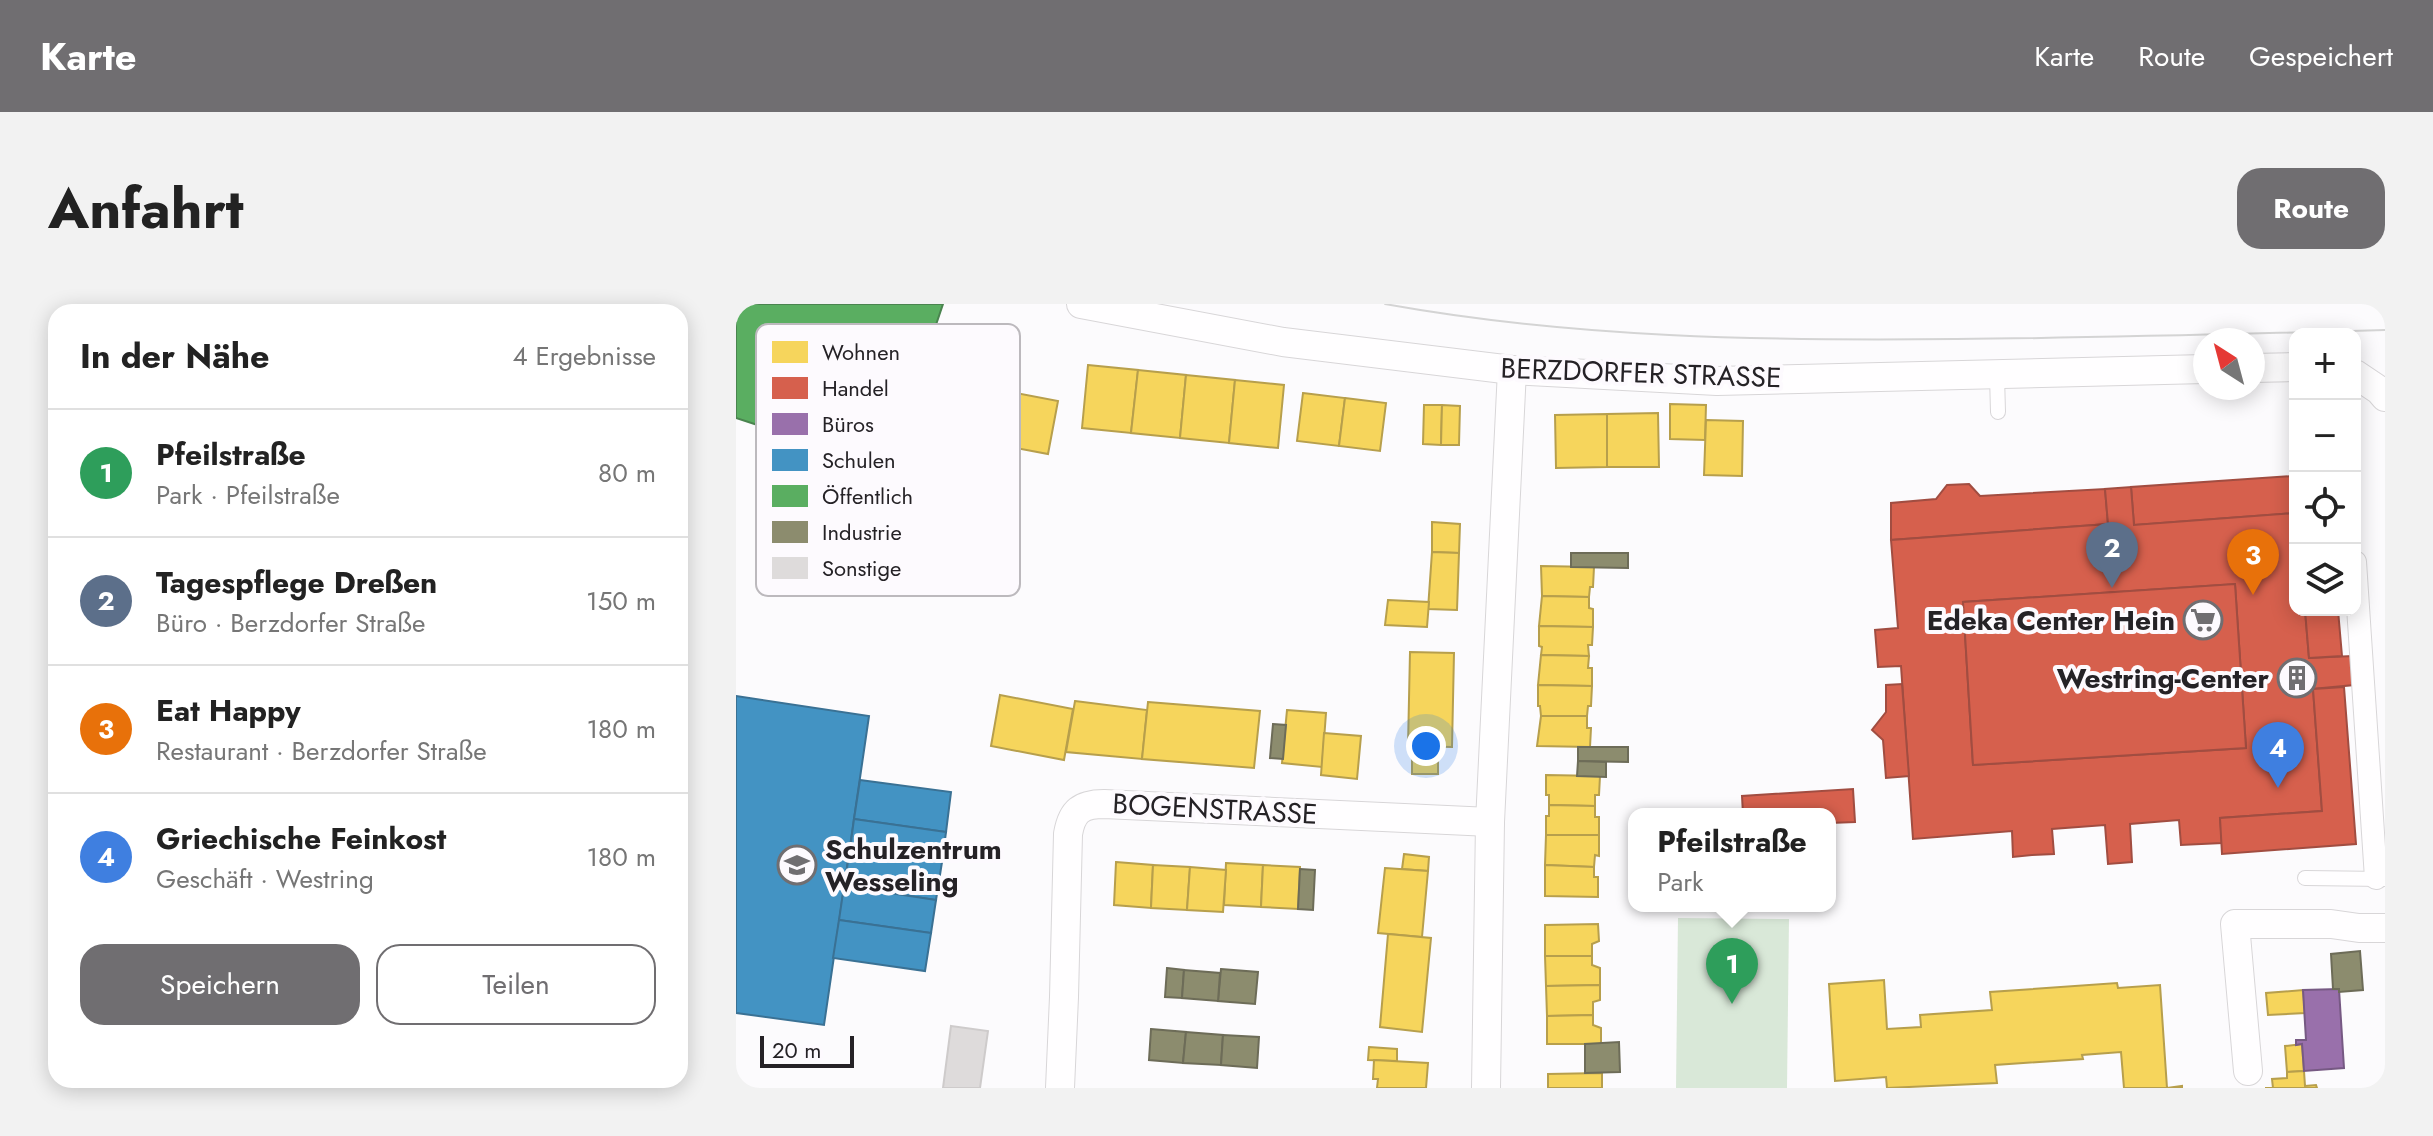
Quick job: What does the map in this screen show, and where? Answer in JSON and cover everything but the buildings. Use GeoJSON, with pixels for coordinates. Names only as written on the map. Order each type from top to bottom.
{"type":"FeatureCollection","features":[{"type":"Feature","properties":{"kind":"street","name":"BERZDORFER STRASSE"},"geometry":{"type":"LineString","coordinates":[[1081,304],[1283,342],[1512,370],[1717,381],[2193,369]]}},
{"type":"Feature","properties":{"kind":"street"},"geometry":{"type":"LineString","coordinates":[[2265,368],[2289,367]]}},
{"type":"Feature","properties":{"kind":"street"},"geometry":{"type":"LineString","coordinates":[[1486,1088],[1490,822],[1512,370]]}},
{"type":"Feature","properties":{"kind":"street"},"geometry":{"type":"LineString","coordinates":[[2361,378],[2385,397]]}},
{"type":"Feature","properties":{"kind":"street"},"geometry":{"type":"LineString","coordinates":[[2359,616],[2381,879]]}},
{"type":"Feature","properties":{"kind":"street","name":"BOGENSTRASSE"},"geometry":{"type":"LineString","coordinates":[[1060,1088],[1068,834],[1071,819],[1083,807],[1104,804],[1490,822]]}},
{"type":"Feature","properties":{"kind":"street"},"geometry":{"type":"LineString","coordinates":[[2248,1071],[2235,924],[2331,924],[2385,928]]}},
{"type":"Feature","properties":{"kind":"lane"},"geometry":{"type":"LineString","coordinates":[[1997,376],[1998,412]]}},
{"type":"Feature","properties":{"kind":"lane"},"geometry":{"type":"LineString","coordinates":[[2305,878],[2381,879]]}},
{"type":"Feature","properties":{"kind":"green space"},"geometry":{"type":"Polygon","coordinates":[[[1678,918],[1789,919],[1787,1088],[1676,1088],[1678,918]]]}},
{"type":"Feature","properties":{"kind":"tram line"},"geometry":{"type":"LineString","coordinates":[[1385,304],[1598,331],[1741,338],[2010,338],[2385,330]]}},
{"type":"Feature","properties":{"kind":"place","name":"Tagespflege Dreßen"},"geometry":{"type":"Point","coordinates":[2112,588]}},
{"type":"Feature","properties":{"kind":"place","name":"Eat Happy"},"geometry":{"type":"Point","coordinates":[2253,595]}},
{"type":"Feature","properties":{"kind":"place","name":"Edeka Center Hein"},"geometry":{"type":"Point","coordinates":[2203,620]}},
{"type":"Feature","properties":{"kind":"place","name":"Westring-Center"},"geometry":{"type":"Point","coordinates":[2297,678]}},
{"type":"Feature","properties":{"kind":"place","name":"Griechische Feinkost"},"geometry":{"type":"Point","coordinates":[2278,788]}},
{"type":"Feature","properties":{"kind":"place","name":"Schulzentrum Wesseling"},"geometry":{"type":"Point","coordinates":[797,865]}},
{"type":"Feature","properties":{"kind":"place","name":"Pfeilstraße"},"geometry":{"type":"Point","coordinates":[1732,1004]}}]}
